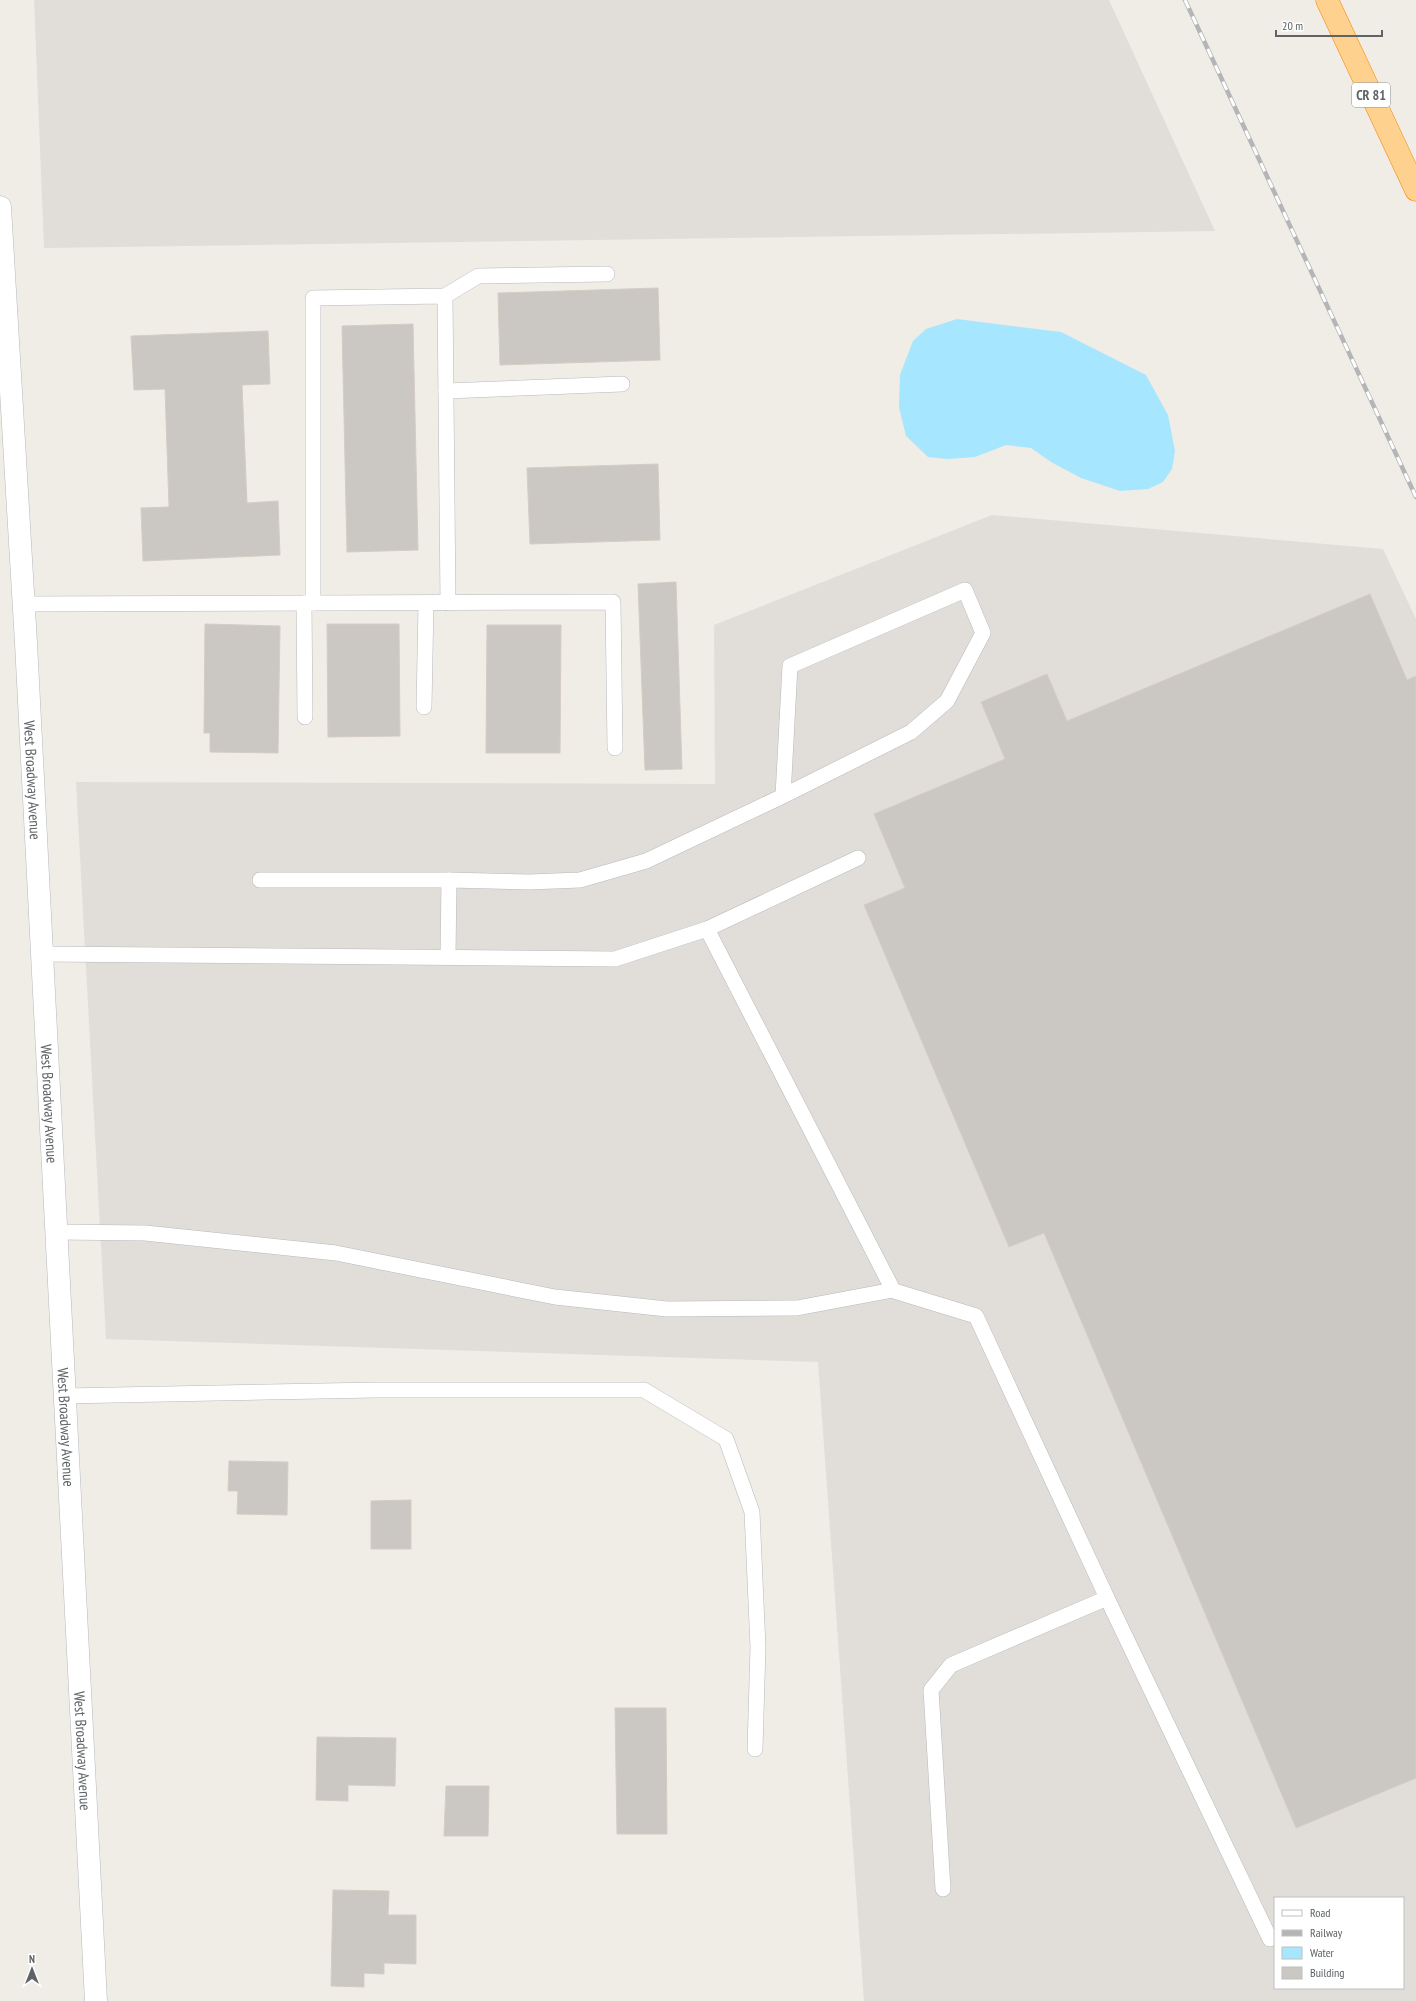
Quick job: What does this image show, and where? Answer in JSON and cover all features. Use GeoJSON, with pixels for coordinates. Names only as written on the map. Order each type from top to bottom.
{"type":"FeatureCollection","features":[{"type":"Feature","properties":{"kind":"highway","name":"CR 81"},"geometry":{"type":"LineString","coordinates":[[1327,0],[1416,190]]}},
{"type":"Feature","properties":{"kind":"street","name":"West Broadway Avenue"},"geometry":{"type":"LineString","coordinates":[[0,207],[24,604],[96,2001]]}},
{"type":"Feature","properties":{"kind":"lane"},"geometry":{"type":"LineString","coordinates":[[305,717],[309,603],[313,298],[445,296],[478,276],[607,274]]}},
{"type":"Feature","properties":{"kind":"lane"},"geometry":{"type":"LineString","coordinates":[[445,296],[448,603]]}},
{"type":"Feature","properties":{"kind":"lane"},"geometry":{"type":"LineString","coordinates":[[446,391],[622,384]]}},
{"type":"Feature","properties":{"kind":"lane"},"geometry":{"type":"LineString","coordinates":[[260,880],[449,880],[529,882],[580,880],[646,860],[783,796],[911,732],[947,701],[983,633],[965,590],[790,666],[783,796]]}},
{"type":"Feature","properties":{"kind":"lane"},"geometry":{"type":"LineString","coordinates":[[24,604],[613,602],[615,748]]}},
{"type":"Feature","properties":{"kind":"lane"},"geometry":{"type":"LineString","coordinates":[[424,707],[426,603]]}},
{"type":"Feature","properties":{"kind":"lane"},"geometry":{"type":"LineString","coordinates":[[41,954],[615,959],[707,929],[858,858]]}},
{"type":"Feature","properties":{"kind":"lane"},"geometry":{"type":"LineString","coordinates":[[448,957],[449,880]]}},
{"type":"Feature","properties":{"kind":"lane"},"geometry":{"type":"LineString","coordinates":[[707,929],[893,1290],[891,1290]]}},
{"type":"Feature","properties":{"kind":"lane"},"geometry":{"type":"LineString","coordinates":[[56,1232],[145,1233],[328,1252],[555,1297],[667,1309],[797,1308],[891,1290],[976,1316],[1107,1598],[1270,1939]]}},
{"type":"Feature","properties":{"kind":"lane"},"geometry":{"type":"LineString","coordinates":[[64,1396],[384,1390],[644,1390],[726,1439],[752,1512],[758,1647],[755,1749]]}},
{"type":"Feature","properties":{"kind":"lane"},"geometry":{"type":"LineString","coordinates":[[943,1889],[931,1690],[950,1665],[1107,1598]]}},
{"type":"Feature","properties":{"kind":"shaded area"},"geometry":{"type":"Polygon","coordinates":[[[34,0],[1109,0],[1215,231],[44,248],[34,0]]]}},
{"type":"Feature","properties":{"kind":"shaded area"},"geometry":{"type":"Polygon","coordinates":[[[992,515],[1383,549],[1416,619],[1416,2001],[864,2001],[818,1362],[106,1339],[76,782],[715,784],[714,625],[992,515]]]}},
{"type":"Feature","properties":{"kind":"water"},"geometry":{"type":"Polygon","coordinates":[[[957,319],[1061,332],[1146,375],[1168,415],[1175,451],[1172,469],[1163,482],[1148,489],[1120,491],[1081,478],[1051,462],[1031,448],[1006,445],[975,457],[948,459],[928,457],[906,436],[899,407],[900,375],[913,341],[926,329],[957,319]]]}},
{"type":"Feature","properties":{"kind":"building"},"geometry":{"type":"Polygon","coordinates":[[[658,288],[660,360],[500,365],[498,293],[658,288]]]}},
{"type":"Feature","properties":{"kind":"building"},"geometry":{"type":"Polygon","coordinates":[[[413,324],[418,550],[347,552],[342,326],[413,324]]]}},
{"type":"Feature","properties":{"kind":"building"},"geometry":{"type":"Polygon","coordinates":[[[268,331],[270,384],[242,385],[247,503],[278,501],[280,555],[143,561],[141,508],[169,507],[165,389],[134,390],[131,336],[268,331]]]}},
{"type":"Feature","properties":{"kind":"building"},"geometry":{"type":"Polygon","coordinates":[[[658,464],[660,540],[530,544],[527,468],[658,464]]]}},
{"type":"Feature","properties":{"kind":"building"},"geometry":{"type":"Polygon","coordinates":[[[676,582],[682,769],[645,770],[638,584],[676,582]]]}},
{"type":"Feature","properties":{"kind":"building"},"geometry":{"type":"Polygon","coordinates":[[[1370,594],[1407,680],[1416,676],[1416,1778],[1296,1828],[1044,1233],[1009,1247],[864,905],[905,888],[874,814],[1005,759],[981,702],[1047,674],[1067,721],[1370,594]]]}},
{"type":"Feature","properties":{"kind":"building"},"geometry":{"type":"Polygon","coordinates":[[[205,624],[280,626],[278,753],[210,752],[210,733],[204,733],[205,624]]]}},
{"type":"Feature","properties":{"kind":"building"},"geometry":{"type":"Polygon","coordinates":[[[327,624],[399,624],[400,736],[328,737],[327,624]]]}},
{"type":"Feature","properties":{"kind":"building"},"geometry":{"type":"Polygon","coordinates":[[[487,625],[561,625],[560,753],[486,753],[487,625]]]}},
{"type":"Feature","properties":{"kind":"building"},"geometry":{"type":"Polygon","coordinates":[[[229,1461],[288,1462],[287,1515],[237,1514],[238,1491],[228,1491],[229,1461]]]}},
{"type":"Feature","properties":{"kind":"building"},"geometry":{"type":"Polygon","coordinates":[[[411,1500],[411,1549],[371,1549],[371,1501],[411,1500]]]}},
{"type":"Feature","properties":{"kind":"building"},"geometry":{"type":"Polygon","coordinates":[[[615,1708],[666,1708],[667,1834],[617,1834],[615,1708]]]}},
{"type":"Feature","properties":{"kind":"building"},"geometry":{"type":"Polygon","coordinates":[[[317,1737],[396,1738],[395,1786],[348,1785],[348,1801],[316,1800],[317,1737]]]}},
{"type":"Feature","properties":{"kind":"building"},"geometry":{"type":"Polygon","coordinates":[[[446,1786],[489,1786],[488,1836],[444,1836],[446,1786]]]}},
{"type":"Feature","properties":{"kind":"building"},"geometry":{"type":"Polygon","coordinates":[[[333,1890],[389,1891],[388,1915],[416,1915],[416,1964],[384,1963],[384,1974],[364,1973],[364,1987],[331,1986],[333,1890]]]}},
{"type":"Feature","properties":{"kind":"railway"},"geometry":{"type":"LineString","coordinates":[[1185,0],[1416,497]]}}]}
